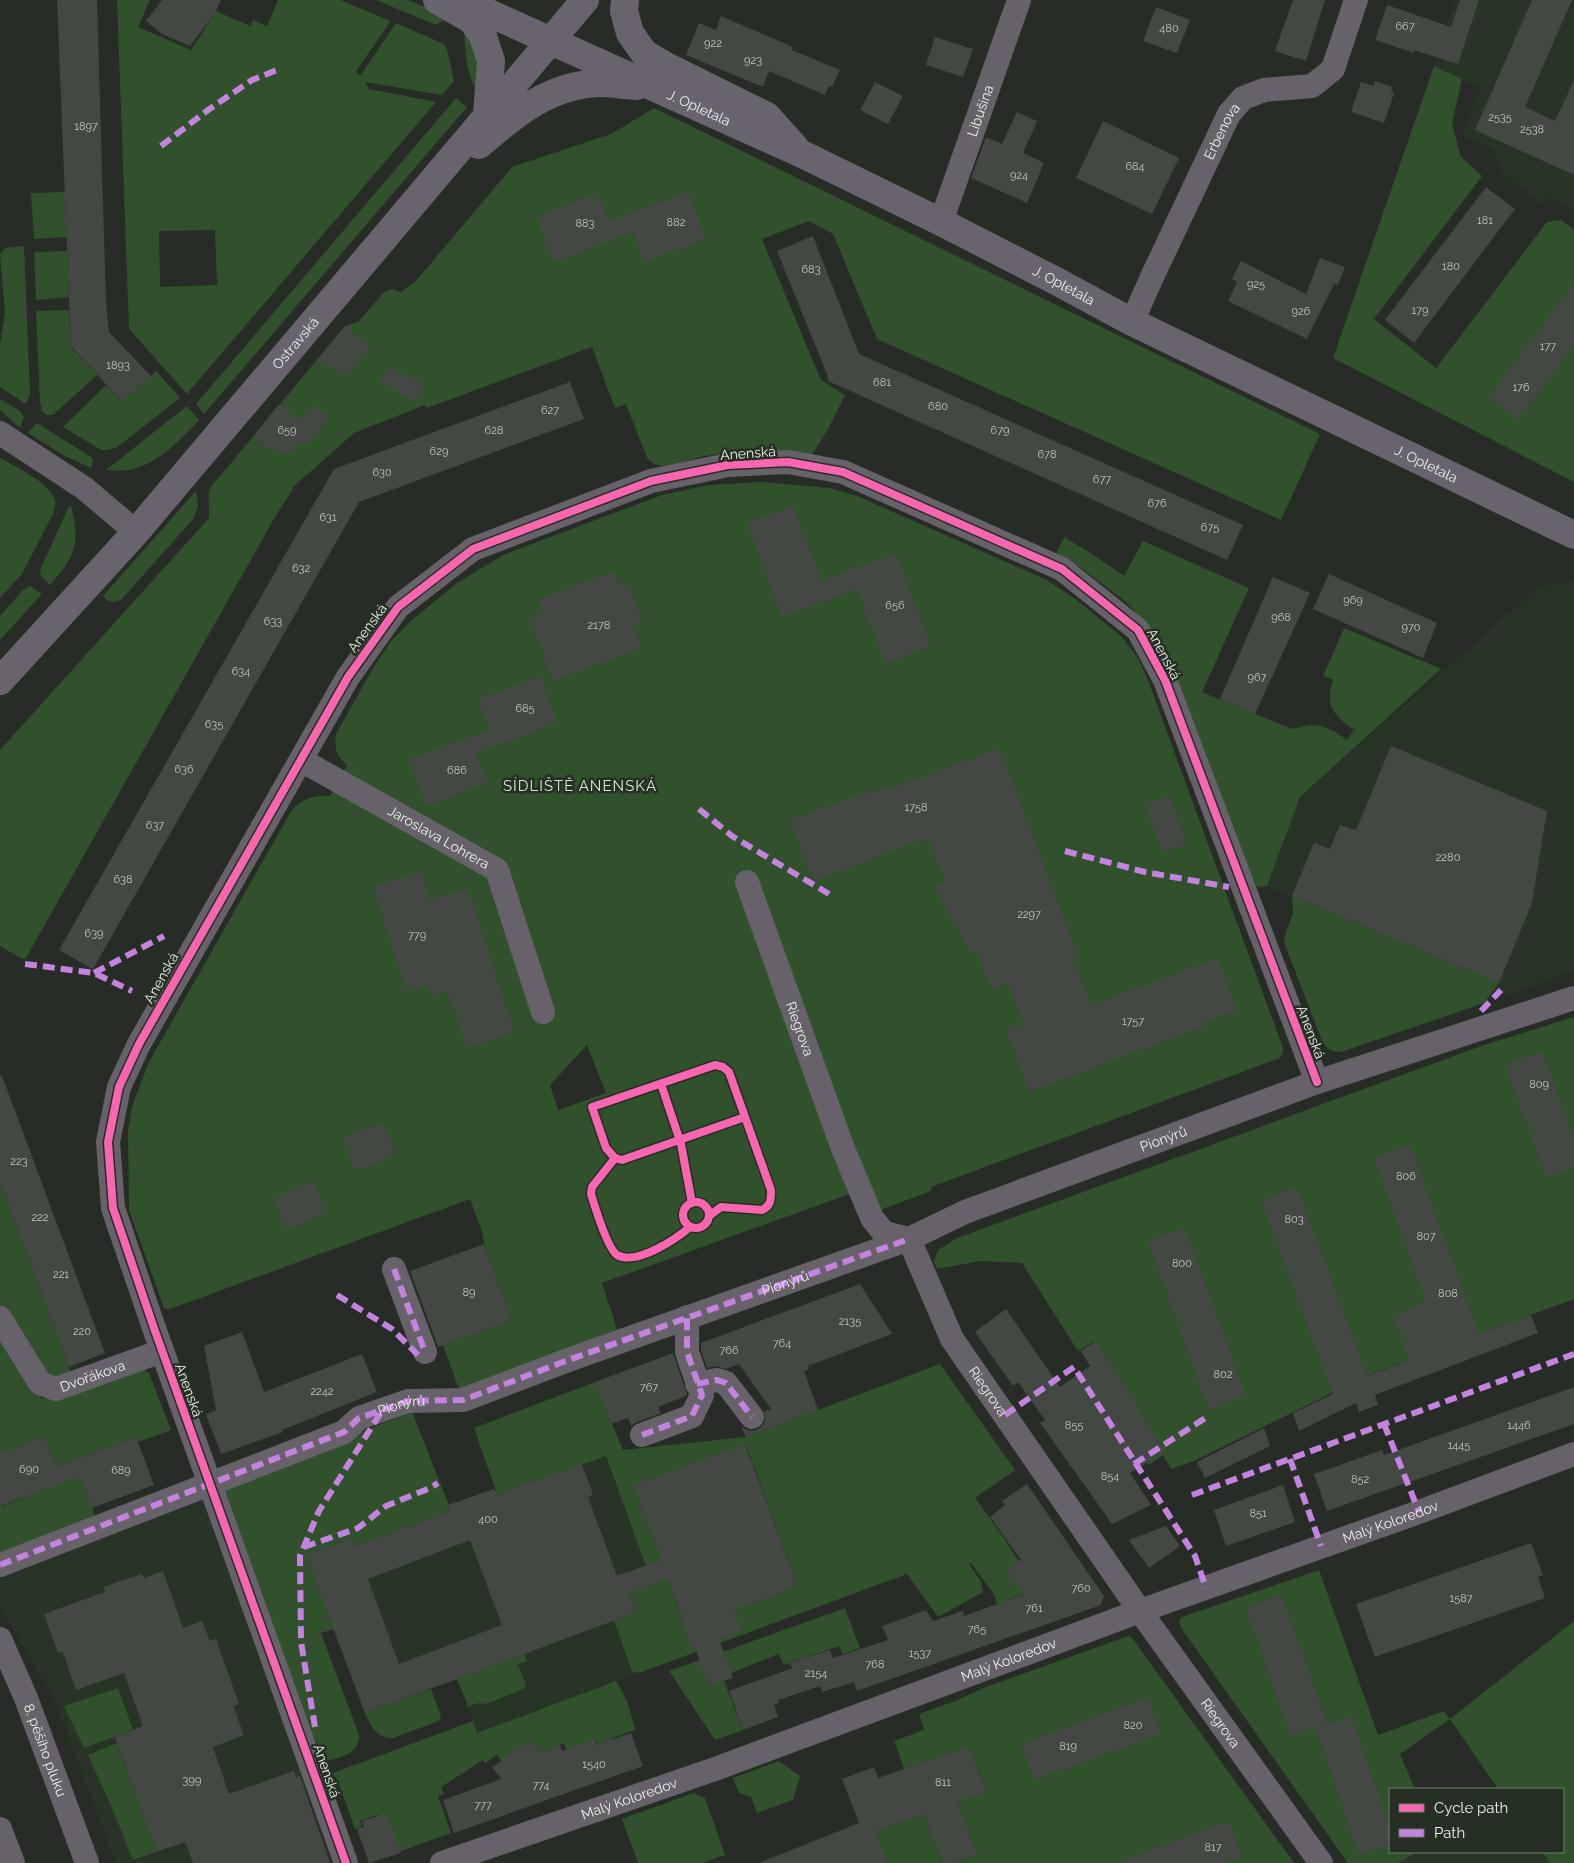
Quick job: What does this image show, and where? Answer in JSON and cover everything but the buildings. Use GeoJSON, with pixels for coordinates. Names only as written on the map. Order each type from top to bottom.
{"type":"FeatureCollection","features":[{"type":"Feature","properties":{"kind":"main road"},"geometry":{"type":"LineString","coordinates":[[438,0],[472,20],[483,36],[491,61],[487,115]]}},
{"type":"Feature","properties":{"kind":"main road"},"geometry":{"type":"LineString","coordinates":[[463,1],[496,0]]}},
{"type":"Feature","properties":{"kind":"main road","name":"Ostravská"},"geometry":{"type":"LineString","coordinates":[[0,681],[136,532],[585,0]]}},
{"type":"Feature","properties":{"kind":"main road"},"geometry":{"type":"LineString","coordinates":[[626,0],[624,11],[630,34],[644,53],[666,66],[767,116],[802,154]]}},
{"type":"Feature","properties":{"kind":"main road","name":"J. Opletala"},"geometry":{"type":"LineString","coordinates":[[463,1],[802,154],[941,222],[1132,322],[1574,535]]}},
{"type":"Feature","properties":{"kind":"main road"},"geometry":{"type":"LineString","coordinates":[[420,196],[524,108],[565,88],[600,83],[655,88]]}},
{"type":"Feature","properties":{"kind":"street","name":"Libušina"},"geometry":{"type":"LineString","coordinates":[[941,222],[1018,0]]}},
{"type":"Feature","properties":{"kind":"street","name":"Erbenova"},"geometry":{"type":"LineString","coordinates":[[1132,322],[1229,114],[1243,98],[1264,90],[1312,86],[1333,69],[1356,0]]}},
{"type":"Feature","properties":{"kind":"street"},"geometry":{"type":"LineString","coordinates":[[0,433],[84,488],[136,532]]}},
{"type":"Feature","properties":{"kind":"street","name":"Anenská"},"geometry":{"type":"LineString","coordinates":[[346,1863],[112,1208],[108,1142],[119,1087],[163,999],[348,676],[398,607],[473,549],[651,481],[728,465],[788,462],[843,472],[1062,569],[1138,630],[1165,680],[1317,1082]]}},
{"type":"Feature","properties":{"kind":"street","name":"Jaroslava Lohrera"},"geometry":{"type":"LineString","coordinates":[[301,760],[497,870],[543,1012]]}},
{"type":"Feature","properties":{"kind":"street","name":"Riegrova"},"geometry":{"type":"LineString","coordinates":[[747,882],[842,1146],[872,1218],[884,1233],[909,1239],[952,1339],[1140,1610],[1321,1863]]}},
{"type":"Feature","properties":{"kind":"street","name":"Pionýrů"},"geometry":{"type":"LineString","coordinates":[[0,1565],[344,1432],[359,1418],[408,1401],[464,1400],[909,1239],[965,1212],[1317,1082],[1574,998]]}},
{"type":"Feature","properties":{"kind":"street"},"geometry":{"type":"LineString","coordinates":[[394,1269],[425,1352]]}},
{"type":"Feature","properties":{"kind":"street","name":"Dvořákova"},"geometry":{"type":"LineString","coordinates":[[0,1318],[40,1384],[56,1388],[162,1351]]}},
{"type":"Feature","properties":{"kind":"street"},"geometry":{"type":"LineString","coordinates":[[642,1435],[692,1416],[702,1395],[687,1352],[687,1318]]}},
{"type":"Feature","properties":{"kind":"street"},"geometry":{"type":"LineString","coordinates":[[697,1384],[717,1380],[726,1383],[752,1417]]}},
{"type":"Feature","properties":{"kind":"street","name":"Malý Koloredov"},"geometry":{"type":"LineString","coordinates":[[442,1863],[716,1769],[1140,1610],[1419,1512],[1574,1454]]}},
{"type":"Feature","properties":{"kind":"street","name":"8. pěšího pluku"},"geometry":{"type":"LineString","coordinates":[[0,1639],[26,1698],[88,1863]]}},
{"type":"Feature","properties":{"kind":"street"},"geometry":{"type":"LineString","coordinates":[[0,1829],[13,1863]]}},
{"type":"Feature","properties":{"kind":"shaded area"},"geometry":{"type":"Polygon","coordinates":[[[1455,0],[1574,0],[1574,209],[1548,198],[1544,205],[1502,173],[1493,149],[1461,135],[1482,89],[1434,66],[1455,0]]]}},
{"type":"Feature","properties":{"kind":"shaded area"},"geometry":{"type":"Polygon","coordinates":[[[1574,582],[1574,971],[1506,995],[1267,886],[1300,797],[1540,586],[1574,582]]]}},
{"type":"Feature","properties":{"kind":"shaded area"},"geometry":{"type":"Polygon","coordinates":[[[940,1364],[1015,1470],[975,1498],[1003,1538],[477,1733],[457,1679],[365,1713],[306,1555],[352,1538],[356,1547],[450,1511],[448,1505],[495,1489],[497,1494],[622,1450],[746,1437],[940,1364]]]}},
{"type":"Feature","properties":{"kind":"shaded area"},"geometry":{"type":"Polygon","coordinates":[[[210,1483],[315,1775],[332,1863],[116,1863],[58,1708],[49,1689],[0,1607],[0,1565],[210,1483]]]}},
{"type":"Feature","properties":{"kind":"shaded area"},"geometry":{"type":"Polygon","coordinates":[[[1416,1853],[1543,1853],[1550,1863],[1398,1863],[1416,1853]]]}},
{"type":"Feature","properties":{"kind":"green space"},"geometry":{"type":"Polygon","coordinates":[[[117,0],[150,0],[138,27],[191,50],[216,11],[250,26],[253,20],[267,26],[278,0],[340,0],[391,21],[356,71],[360,76],[396,23],[444,44],[447,49],[454,81],[442,95],[365,82],[369,89],[436,102],[187,394],[129,329],[117,0]],[[215,230],[159,231],[160,287],[217,285],[215,230]]]}},
{"type":"Feature","properties":{"kind":"green space"},"geometry":{"type":"Polygon","coordinates":[[[376,0],[408,0],[449,17],[436,25],[376,0]]]}},
{"type":"Feature","properties":{"kind":"green space"},"geometry":{"type":"Polygon","coordinates":[[[465,26],[481,46],[477,90],[466,60],[465,26]]]}},
{"type":"Feature","properties":{"kind":"green space"},"geometry":{"type":"Polygon","coordinates":[[[1434,66],[1462,79],[1452,124],[1461,157],[1482,176],[1374,319],[1436,368],[1547,222],[1561,220],[1574,230],[1574,482],[1333,358],[1434,66]]]}},
{"type":"Feature","properties":{"kind":"green space"},"geometry":{"type":"Polygon","coordinates":[[[456,98],[467,107],[204,414],[196,404],[456,98]]]}},
{"type":"Feature","properties":{"kind":"green space"},"geometry":{"type":"Polygon","coordinates":[[[654,108],[1320,434],[1281,520],[877,339],[833,234],[809,221],[762,239],[821,380],[845,395],[827,431],[810,458],[757,454],[718,454],[667,466],[653,463],[647,458],[626,404],[615,408],[592,347],[427,408],[425,405],[354,433],[292,488],[26,958],[22,959],[0,946],[0,750],[209,518],[209,495],[212,486],[345,326],[358,322],[384,292],[393,289],[401,292],[416,281],[512,167],[611,134],[654,108]]]}},
{"type":"Feature","properties":{"kind":"green space"},"geometry":{"type":"Polygon","coordinates":[[[65,192],[67,237],[34,239],[31,193],[65,192]]]}},
{"type":"Feature","properties":{"kind":"green space"},"geometry":{"type":"Polygon","coordinates":[[[24,246],[30,394],[26,404],[0,387],[0,344],[5,313],[0,255],[5,248],[24,246]]]}},
{"type":"Feature","properties":{"kind":"green space"},"geometry":{"type":"Polygon","coordinates":[[[67,251],[69,297],[36,300],[34,252],[67,251]]]}},
{"type":"Feature","properties":{"kind":"green space"},"geometry":{"type":"Polygon","coordinates":[[[69,310],[71,347],[97,375],[53,415],[47,415],[42,412],[40,402],[36,311],[69,310]]]}},
{"type":"Feature","properties":{"kind":"green space"},"geometry":{"type":"Polygon","coordinates":[[[156,371],[180,398],[116,448],[101,450],[63,427],[106,385],[122,402],[156,371]]]}},
{"type":"Feature","properties":{"kind":"green space"},"geometry":{"type":"Polygon","coordinates":[[[0,399],[20,411],[24,417],[20,428],[0,410],[0,399]]]}},
{"type":"Feature","properties":{"kind":"green space"},"geometry":{"type":"Polygon","coordinates":[[[187,406],[199,420],[169,450],[158,458],[134,469],[121,471],[106,470],[187,406]]]}},
{"type":"Feature","properties":{"kind":"green space"},"geometry":{"type":"Polygon","coordinates":[[[37,423],[91,457],[93,461],[91,468],[63,455],[28,433],[37,423]]]}},
{"type":"Feature","properties":{"kind":"green space"},"geometry":{"type":"Polygon","coordinates":[[[0,458],[39,481],[52,494],[55,503],[54,512],[22,574],[0,598],[0,458]]]}},
{"type":"Feature","properties":{"kind":"green space"},"geometry":{"type":"Polygon","coordinates":[[[761,482],[829,488],[857,496],[1047,580],[1078,601],[1123,638],[1139,660],[1149,683],[1283,1048],[1280,1058],[931,1187],[931,1191],[867,1215],[858,1217],[850,1194],[602,1283],[618,1332],[460,1392],[443,1345],[512,1320],[484,1244],[483,1235],[470,1199],[170,1309],[164,1308],[129,1210],[128,1131],[132,1106],[149,1062],[290,813],[298,804],[307,799],[318,796],[330,796],[347,765],[340,758],[337,751],[335,743],[336,734],[376,663],[392,640],[412,620],[457,583],[503,555],[662,495],[709,485],[761,482]],[[587,1045],[550,1085],[558,1110],[606,1093],[587,1045]]]}},
{"type":"Feature","properties":{"kind":"green space"},"geometry":{"type":"Polygon","coordinates":[[[196,491],[198,506],[194,518],[121,600],[114,602],[106,600],[103,596],[196,491]]]}},
{"type":"Feature","properties":{"kind":"green space"},"geometry":{"type":"Polygon","coordinates":[[[71,506],[75,530],[74,549],[65,566],[50,585],[40,575],[41,568],[68,508],[71,506]]]}},
{"type":"Feature","properties":{"kind":"green space"},"geometry":{"type":"Polygon","coordinates":[[[1064,537],[1124,576],[1143,541],[1249,588],[1202,692],[1292,729],[1310,725],[1320,726],[1334,731],[1347,740],[1354,730],[1341,720],[1333,709],[1330,697],[1333,680],[1323,676],[1344,628],[1441,669],[1300,797],[1267,886],[1258,887],[1253,884],[1198,734],[1164,649],[1152,630],[1126,602],[1080,567],[1058,556],[1057,552],[1064,537]]]}},
{"type":"Feature","properties":{"kind":"green space"},"geometry":{"type":"Polygon","coordinates":[[[30,586],[42,594],[0,640],[0,616],[23,590],[30,586]]]}},
{"type":"Feature","properties":{"kind":"green space"},"geometry":{"type":"Polygon","coordinates":[[[1292,896],[1499,983],[1484,1003],[1341,1052],[1332,1051],[1322,1041],[1284,942],[1293,913],[1292,896]]]}},
{"type":"Feature","properties":{"kind":"green space"},"geometry":{"type":"Polygon","coordinates":[[[1574,1017],[1574,1299],[1347,1383],[1347,1385],[1332,1393],[1194,1461],[1171,1469],[1163,1455],[1149,1465],[1138,1448],[1119,1382],[1095,1341],[1078,1351],[1022,1263],[980,1261],[937,1269],[934,1261],[938,1250],[957,1238],[1484,1045],[1574,1017]]]}},
{"type":"Feature","properties":{"kind":"green space"},"geometry":{"type":"Polygon","coordinates":[[[0,1182],[69,1367],[71,1375],[64,1378],[47,1375],[0,1306],[0,1182]]]}},
{"type":"Feature","properties":{"kind":"green space"},"geometry":{"type":"Polygon","coordinates":[[[0,1335],[6,1337],[42,1399],[127,1369],[144,1370],[149,1373],[171,1430],[138,1442],[136,1437],[56,1467],[45,1436],[0,1453],[0,1335]]]}},
{"type":"Feature","properties":{"kind":"green space"},"geometry":{"type":"Polygon","coordinates":[[[940,1364],[1015,1470],[975,1498],[1037,1589],[1007,1600],[1008,1605],[999,1608],[993,1593],[971,1563],[969,1564],[981,1582],[983,1592],[938,1617],[907,1574],[639,1673],[632,1671],[614,1621],[637,1612],[628,1589],[645,1587],[668,1579],[692,1648],[734,1610],[798,1587],[746,1444],[633,1485],[661,1560],[646,1566],[606,1456],[497,1494],[474,1428],[595,1382],[623,1450],[746,1437],[940,1364]]]}},
{"type":"Feature","properties":{"kind":"green space"},"geometry":{"type":"Polygon","coordinates":[[[412,1412],[451,1511],[376,1538],[356,1548],[352,1538],[306,1555],[334,1629],[321,1633],[359,1735],[357,1746],[353,1750],[344,1756],[327,1761],[310,1731],[222,1487],[412,1412]]]}},
{"type":"Feature","properties":{"kind":"green space"},"geometry":{"type":"Polygon","coordinates":[[[81,1476],[95,1516],[0,1554],[0,1502],[2,1506],[81,1476]]]}},
{"type":"Feature","properties":{"kind":"green space"},"geometry":{"type":"Polygon","coordinates":[[[1319,1570],[1378,1735],[1444,1711],[1450,1719],[1400,1754],[1415,1788],[1389,1788],[1389,1853],[1416,1853],[1398,1863],[1348,1863],[1181,1628],[1179,1621],[1182,1617],[1319,1570]]]}},
{"type":"Feature","properties":{"kind":"green space"},"geometry":{"type":"Polygon","coordinates":[[[845,1608],[860,1648],[843,1654],[839,1646],[784,1665],[778,1654],[731,1673],[728,1666],[705,1675],[709,1686],[724,1681],[743,1730],[715,1740],[669,1671],[845,1608]]]}},
{"type":"Feature","properties":{"kind":"green space"},"geometry":{"type":"Polygon","coordinates":[[[1574,1621],[1574,1863],[1550,1863],[1543,1853],[1564,1853],[1564,1788],[1497,1788],[1450,1719],[1574,1621]]]}},
{"type":"Feature","properties":{"kind":"green space"},"geometry":{"type":"Polygon","coordinates":[[[1128,1636],[1133,1639],[1294,1863],[957,1863],[978,1855],[957,1802],[986,1791],[969,1746],[904,1769],[894,1741],[924,1730],[919,1714],[958,1700],[983,1688],[1128,1636]]]}},
{"type":"Feature","properties":{"kind":"green space"},"geometry":{"type":"Polygon","coordinates":[[[524,1653],[527,1661],[518,1664],[526,1685],[525,1688],[486,1704],[479,1703],[466,1707],[467,1703],[457,1679],[524,1653]]]}},
{"type":"Feature","properties":{"kind":"green space"},"geometry":{"type":"Polygon","coordinates":[[[616,1681],[623,1692],[635,1730],[599,1745],[595,1739],[569,1757],[564,1743],[539,1753],[531,1740],[507,1769],[497,1755],[485,1763],[483,1760],[441,1787],[444,1794],[438,1796],[451,1833],[399,1852],[377,1815],[360,1821],[362,1826],[355,1829],[339,1784],[333,1773],[473,1721],[477,1733],[616,1681]]]}},
{"type":"Feature","properties":{"kind":"green space"},"geometry":{"type":"Polygon","coordinates":[[[118,1688],[133,1730],[84,1748],[64,1706],[118,1688]]]}},
{"type":"Feature","properties":{"kind":"green space"},"geometry":{"type":"Polygon","coordinates":[[[431,1689],[441,1716],[439,1721],[393,1738],[387,1738],[375,1731],[365,1713],[431,1689]]]}},
{"type":"Feature","properties":{"kind":"green space"},"geometry":{"type":"Polygon","coordinates":[[[117,1743],[156,1852],[133,1860],[88,1755],[117,1743]]]}},
{"type":"Feature","properties":{"kind":"green space"},"geometry":{"type":"Polygon","coordinates":[[[779,1761],[800,1776],[793,1800],[757,1813],[751,1797],[739,1793],[733,1778],[779,1761]]]}},
{"type":"Feature","properties":{"kind":"green space"},"geometry":{"type":"Polygon","coordinates":[[[694,1793],[705,1798],[725,1855],[702,1863],[638,1863],[622,1819],[694,1793]]]}},
{"type":"Feature","properties":{"kind":"green space"},"geometry":{"type":"Polygon","coordinates":[[[924,1814],[942,1863],[888,1863],[876,1832],[924,1814]]]}},
{"type":"Feature","properties":{"kind":"marked path"},"geometry":{"type":"LineString","coordinates":[[161,146],[208,110],[252,80],[277,70]]}},
{"type":"Feature","properties":{"kind":"marked path"},"geometry":{"type":"LineString","coordinates":[[699,809],[732,836],[829,894]]}},
{"type":"Feature","properties":{"kind":"marked path"},"geometry":{"type":"LineString","coordinates":[[1065,851],[1145,872],[1229,887]]}},
{"type":"Feature","properties":{"kind":"marked path"},"geometry":{"type":"LineString","coordinates":[[94,973],[164,936]]}},
{"type":"Feature","properties":{"kind":"marked path"},"geometry":{"type":"LineString","coordinates":[[25,964],[94,973],[132,991]]}},
{"type":"Feature","properties":{"kind":"marked path"},"geometry":{"type":"LineString","coordinates":[[1481,1011],[1501,990]]}},
{"type":"Feature","properties":{"kind":"marked path"},"geometry":{"type":"LineString","coordinates":[[0,1565],[344,1432],[359,1418],[408,1401],[463,1400],[571,1359],[909,1239]]}},
{"type":"Feature","properties":{"kind":"marked path"},"geometry":{"type":"LineString","coordinates":[[394,1269],[425,1352]]}},
{"type":"Feature","properties":{"kind":"marked path"},"geometry":{"type":"LineString","coordinates":[[337,1295],[392,1329],[418,1355]]}},
{"type":"Feature","properties":{"kind":"marked path"},"geometry":{"type":"LineString","coordinates":[[642,1435],[692,1416],[702,1395],[687,1352],[687,1317]]}},
{"type":"Feature","properties":{"kind":"marked path"},"geometry":{"type":"LineString","coordinates":[[1192,1495],[1574,1354]]}},
{"type":"Feature","properties":{"kind":"marked path"},"geometry":{"type":"LineString","coordinates":[[1005,1415],[1074,1367],[1195,1556],[1206,1588]]}},
{"type":"Feature","properties":{"kind":"marked path"},"geometry":{"type":"LineString","coordinates":[[697,1384],[717,1380],[726,1383],[752,1417]]}},
{"type":"Feature","properties":{"kind":"marked path"},"geometry":{"type":"LineString","coordinates":[[315,1727],[301,1642],[300,1556],[319,1511],[383,1409]]}},
{"type":"Feature","properties":{"kind":"marked path"},"geometry":{"type":"LineString","coordinates":[[1134,1464],[1207,1417]]}},
{"type":"Feature","properties":{"kind":"marked path"},"geometry":{"type":"LineString","coordinates":[[1384,1424],[1419,1512]]}},
{"type":"Feature","properties":{"kind":"marked path"},"geometry":{"type":"LineString","coordinates":[[1290,1459],[1321,1546]]}},
{"type":"Feature","properties":{"kind":"marked path"},"geometry":{"type":"LineString","coordinates":[[304,1547],[358,1528],[386,1506],[438,1483]]}},
{"type":"Feature","properties":{"kind":"cycle path"},"geometry":{"type":"LineString","coordinates":[[346,1863],[155,1331],[113,1208],[108,1142],[119,1087],[139,1044],[348,677],[398,607],[473,549],[651,481],[728,465],[788,462],[843,472],[1062,569],[1138,630],[1165,680],[1317,1082]]}},
{"type":"Feature","properties":{"kind":"cycle path"},"geometry":{"type":"LineString","coordinates":[[709,1216],[721,1207],[762,1210],[769,1204],[771,1199],[771,1190],[729,1072],[723,1067],[715,1065],[592,1107],[606,1148],[615,1158],[622,1160],[745,1117]]}},
{"type":"Feature","properties":{"kind":"cycle path"},"geometry":{"type":"LineString","coordinates":[[661,1084],[681,1144],[692,1203]]}},
{"type":"Feature","properties":{"kind":"cycle path"},"geometry":{"type":"LineString","coordinates":[[615,1158],[592,1187],[591,1194],[605,1236],[617,1255],[634,1257],[645,1254],[666,1244],[690,1227]]}},
{"type":"Feature","properties":{"kind":"cycle path"},"geometry":{"type":"LineString","coordinates":[[696,1202],[705,1206],[709,1215],[705,1224],[696,1228],[687,1224],[683,1215],[687,1206],[696,1202]]}},
{"type":"Feature","properties":{"kind":"district","name":"SÍDLIŠTĚ ANENSKÁ"},"geometry":{"type":"Point","coordinates":[580,786]}}]}
